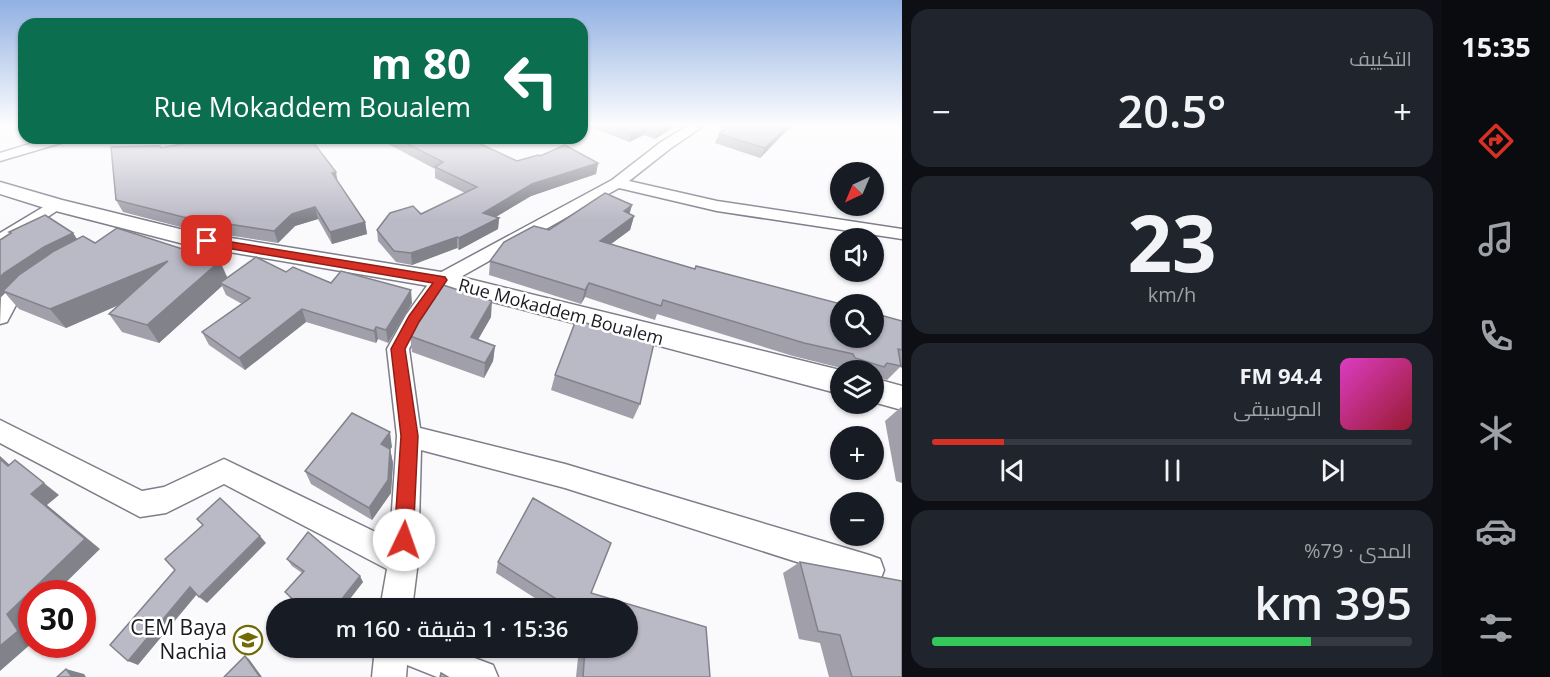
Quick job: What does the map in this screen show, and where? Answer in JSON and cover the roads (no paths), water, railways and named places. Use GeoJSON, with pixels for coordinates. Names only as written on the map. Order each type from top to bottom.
{"type":"FeatureCollection","features":[{"type":"Feature","properties":{"kind":"street"},"geometry":{"type":"LineString","coordinates":[[398,598],[403,561],[410,436],[398,349],[414,320],[441,280],[617,183],[651,157]]}},
{"type":"Feature","properties":{"kind":"street"},"geometry":{"type":"LineString","coordinates":[[617,183],[717,206],[902,234]]}},
{"type":"Feature","properties":{"kind":"street","name":"Rue Mokaddem Boualem"},"geometry":{"type":"LineString","coordinates":[[0,188],[55,205],[188,238],[441,280],[830,379]]}},
{"type":"Feature","properties":{"kind":"street"},"geometry":{"type":"LineString","coordinates":[[0,241],[55,205]]}},
{"type":"Feature","properties":{"kind":"street"},"geometry":{"type":"LineString","coordinates":[[107,239],[134,224]]}},
{"type":"Feature","properties":{"kind":"street"},"geometry":{"type":"LineString","coordinates":[[0,317],[8,301],[48,273]]}},
{"type":"Feature","properties":{"kind":"street"},"geometry":{"type":"LineString","coordinates":[[884,393],[902,398]]}},
{"type":"Feature","properties":{"kind":"street"},"geometry":{"type":"LineString","coordinates":[[0,431],[140,504],[166,500],[224,471],[403,561]]}},
{"type":"Feature","properties":{"kind":"street"},"geometry":{"type":"LineString","coordinates":[[410,436],[565,476],[869,570]]}},
{"type":"Feature","properties":{"kind":"street"},"geometry":{"type":"LineString","coordinates":[[389,677],[390,658]]}},
{"type":"Feature","properties":{"kind":"street"},"geometry":{"type":"LineString","coordinates":[[431,658],[481,677]]}},
{"type":"Feature","properties":{"kind":"place","name":"CEM Baya Nachia"},"geometry":{"type":"Point","coordinates":[248,640]}}]}
